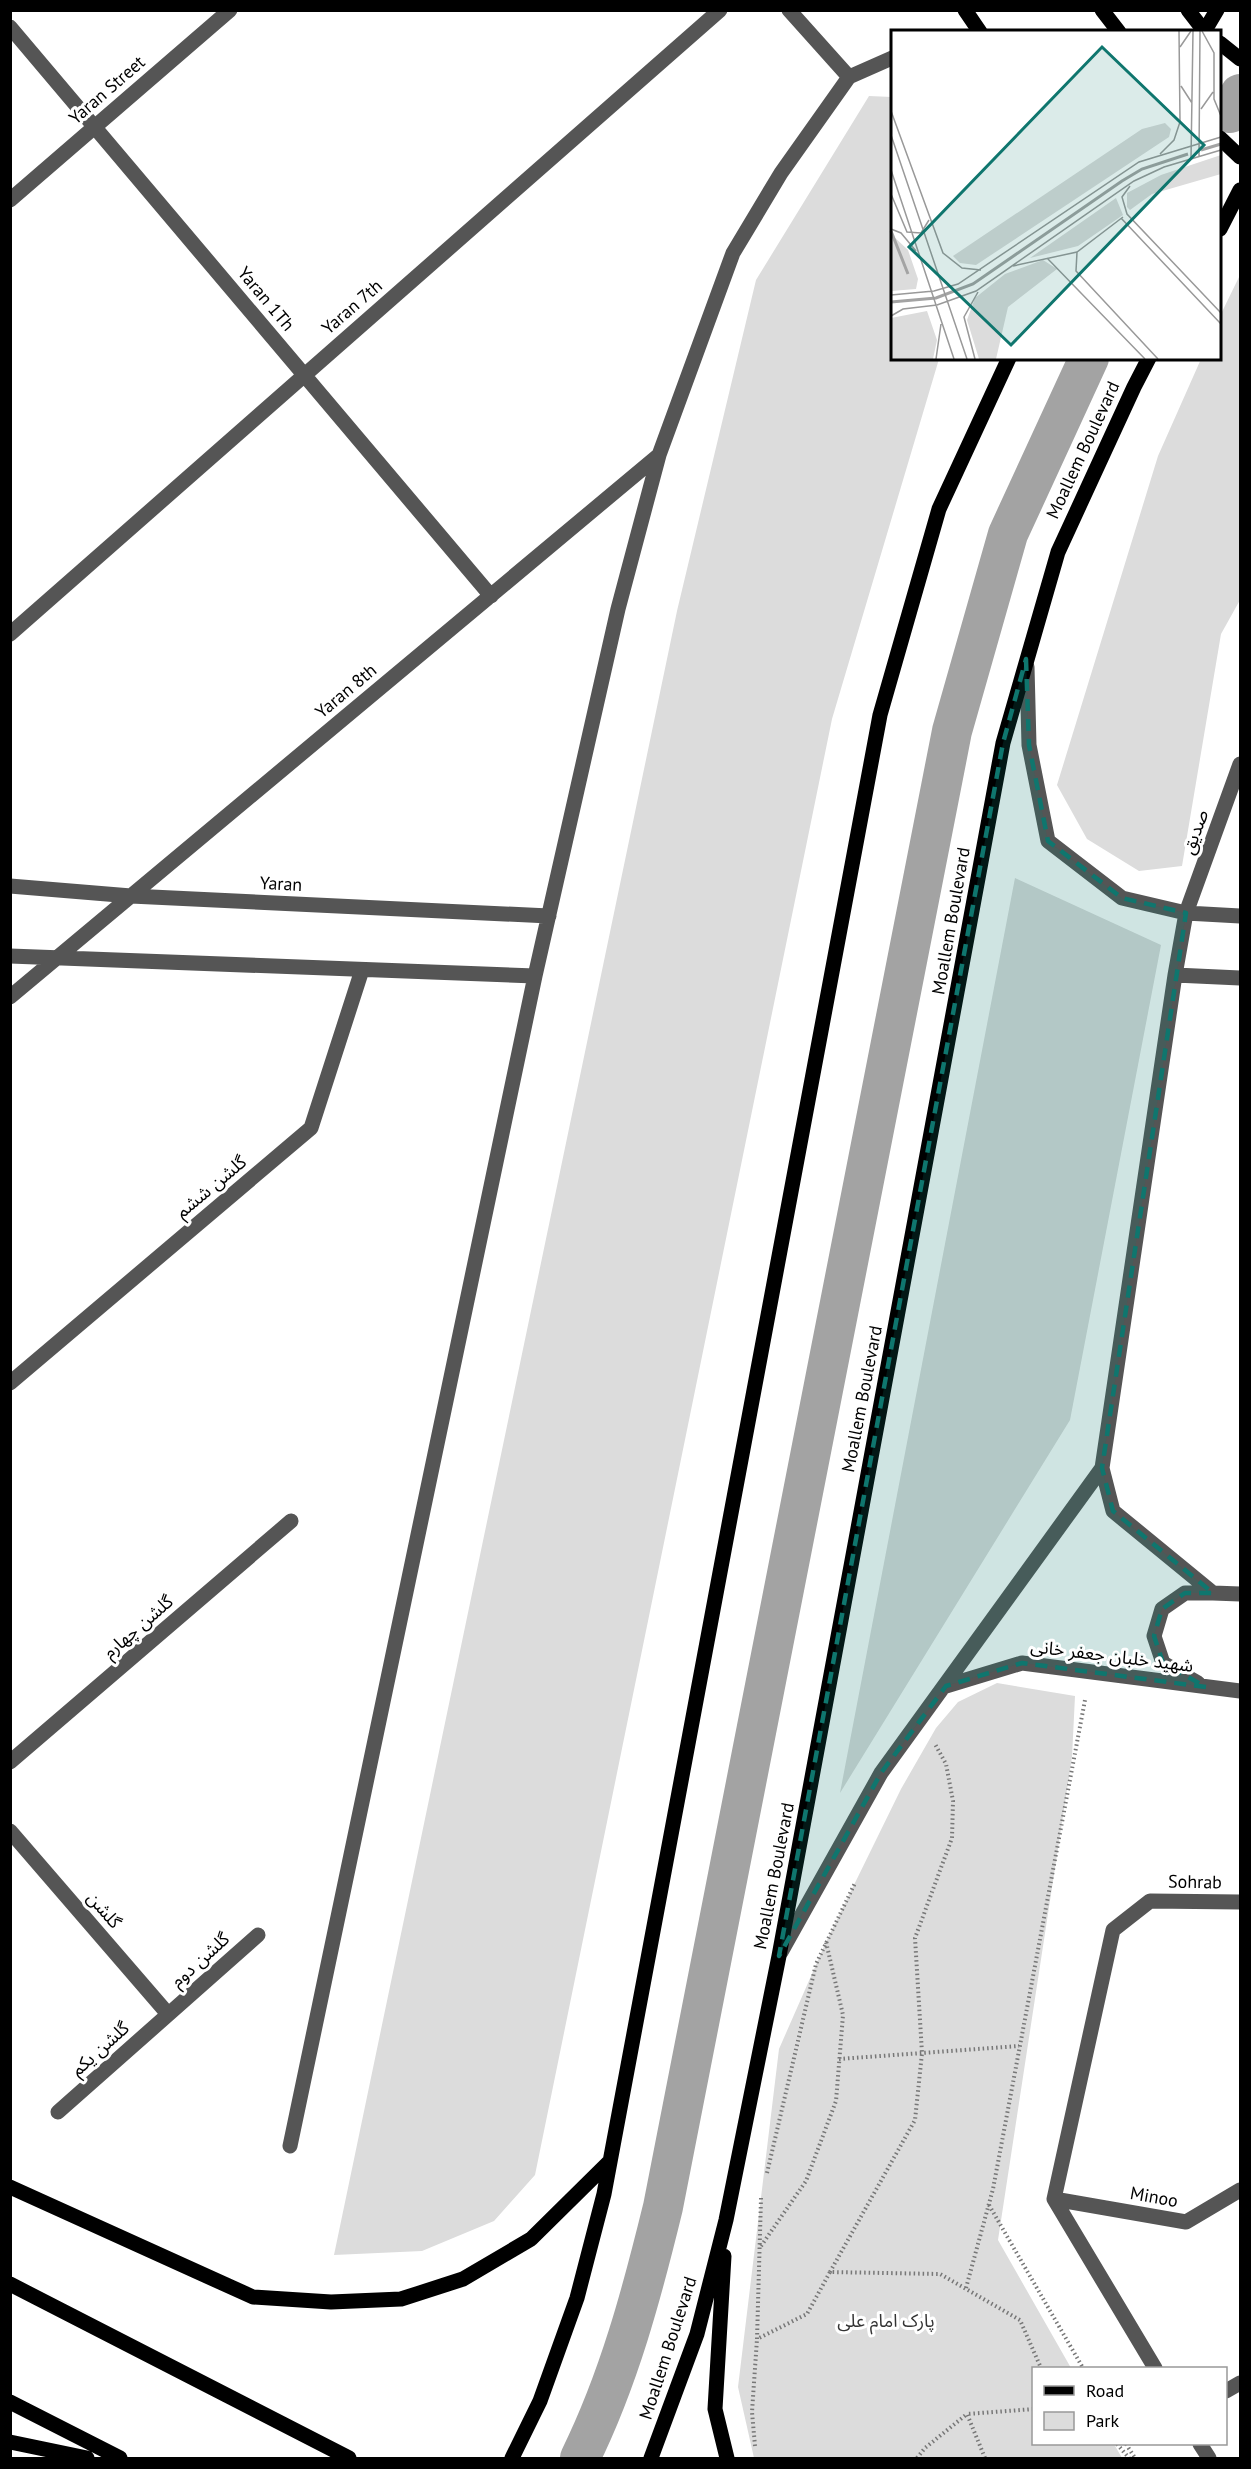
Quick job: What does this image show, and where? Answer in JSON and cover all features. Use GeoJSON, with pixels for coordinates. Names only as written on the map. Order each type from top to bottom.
{"type":"FeatureCollection","features":[{"type":"Feature","properties":{"kind":"main road"},"geometry":{"type":"LineString","coordinates":[[965,10],[979,30]]}},
{"type":"Feature","properties":{"kind":"main road"},"geometry":{"type":"LineString","coordinates":[[1102,10],[1117,30]]}},
{"type":"Feature","properties":{"kind":"main road"},"geometry":{"type":"LineString","coordinates":[[1188,10],[1204,30]]}},
{"type":"Feature","properties":{"kind":"main road"},"geometry":{"type":"LineString","coordinates":[[1206,30],[1217,10]]}},
{"type":"Feature","properties":{"kind":"main road"},"geometry":{"type":"LineString","coordinates":[[1221,44],[1240,59]]}},
{"type":"Feature","properties":{"kind":"main road"},"geometry":{"type":"LineString","coordinates":[[1221,139],[1240,157]]}},
{"type":"Feature","properties":{"kind":"main road"},"geometry":{"type":"LineString","coordinates":[[1221,227],[1240,190]]}},
{"type":"Feature","properties":{"kind":"main road"},"geometry":{"type":"LineString","coordinates":[[512,2458],[540,2401],[577,2298],[604,2194],[880,716],[939,508],[1008,360]]}},
{"type":"Feature","properties":{"kind":"main road","name":"Moallem Boulevard"},"geometry":{"type":"LineString","coordinates":[[651,2458],[697,2334],[726,2220],[778,1956],[1003,742],[1058,552],[1148,360]]}},
{"type":"Feature","properties":{"kind":"main road"},"geometry":{"type":"LineString","coordinates":[[10,2187],[253,2296],[331,2302],[401,2299],[463,2279],[531,2239],[609,2162]]}},
{"type":"Feature","properties":{"kind":"main road"},"geometry":{"type":"LineString","coordinates":[[726,2220],[715,2409],[727,2458]]}},
{"type":"Feature","properties":{"kind":"main road"},"geometry":{"type":"LineString","coordinates":[[10,2284],[349,2458]]}},
{"type":"Feature","properties":{"kind":"main road"},"geometry":{"type":"LineString","coordinates":[[10,2402],[120,2458]]}},
{"type":"Feature","properties":{"kind":"main road"},"geometry":{"type":"LineString","coordinates":[[10,2442],[87,2458]]}},
{"type":"Feature","properties":{"kind":"street","name":"Yaran Street"},"geometry":{"type":"LineString","coordinates":[[10,200],[230,10]]}},
{"type":"Feature","properties":{"kind":"street","name":"Yaran 7th"},"geometry":{"type":"LineString","coordinates":[[10,634],[720,10]]}},
{"type":"Feature","properties":{"kind":"street"},"geometry":{"type":"LineString","coordinates":[[789,10],[849,77]]}},
{"type":"Feature","properties":{"kind":"street","name":"Yaran 1Th"},"geometry":{"type":"LineString","coordinates":[[10,27],[490,596]]}},
{"type":"Feature","properties":{"kind":"street"},"geometry":{"type":"LineString","coordinates":[[290,2146],[535,976],[618,609],[659,455],[733,253],[781,173],[849,77],[891,58]]}},
{"type":"Feature","properties":{"kind":"street","name":"Yaran 8th"},"geometry":{"type":"LineString","coordinates":[[10,998],[659,455]]}},
{"type":"Feature","properties":{"kind":"street"},"geometry":{"type":"LineString","coordinates":[[1026,659],[1029,745],[1048,841],[1122,898],[1186,913],[1240,916]]}},
{"type":"Feature","properties":{"kind":"street","name":"صدیق"},"geometry":{"type":"LineString","coordinates":[[1102,1468],[1186,913],[1240,764]]}},
{"type":"Feature","properties":{"kind":"street","name":"Yaran"},"geometry":{"type":"LineString","coordinates":[[10,886],[131,896],[549,916]]}},
{"type":"Feature","properties":{"kind":"street"},"geometry":{"type":"LineString","coordinates":[[10,956],[535,976]]}},
{"type":"Feature","properties":{"kind":"street","name":"گلشن ششم"},"geometry":{"type":"LineString","coordinates":[[10,1383],[311,1128],[362,970]]}},
{"type":"Feature","properties":{"kind":"street"},"geometry":{"type":"LineString","coordinates":[[1175,975],[1240,978]]}},
{"type":"Feature","properties":{"kind":"street"},"geometry":{"type":"LineString","coordinates":[[778,1956],[881,1773],[1102,1468]]}},
{"type":"Feature","properties":{"kind":"street"},"geometry":{"type":"LineString","coordinates":[[1102,1468],[1113,1511],[1213,1593]]}},
{"type":"Feature","properties":{"kind":"street","name":"گلشن چهارم"},"geometry":{"type":"LineString","coordinates":[[10,1762],[291,1521]]}},
{"type":"Feature","properties":{"kind":"street"},"geometry":{"type":"LineString","coordinates":[[1206,1687],[1163,1663],[1154,1636],[1162,1609],[1185,1593],[1240,1594]]}},
{"type":"Feature","properties":{"kind":"street","name":"شهید خلبان جعفر خانی"},"geometry":{"type":"LineString","coordinates":[[946,1686],[1022,1663],[1240,1691]]}},
{"type":"Feature","properties":{"kind":"street","name":"گلشن"},"geometry":{"type":"LineString","coordinates":[[10,1831],[168,2014]]}},
{"type":"Feature","properties":{"kind":"street","name":"Sohrab"},"geometry":{"type":"LineString","coordinates":[[1054,2199],[1113,1929],[1150,1901],[1240,1902]]}},
{"type":"Feature","properties":{"kind":"street","name":"گلشن دوم"},"geometry":{"type":"LineString","coordinates":[[168,2014],[258,1935]]}},
{"type":"Feature","properties":{"kind":"street","name":"گلشن یکم"},"geometry":{"type":"LineString","coordinates":[[58,2112],[168,2014]]}},
{"type":"Feature","properties":{"kind":"street","name":"Minoo"},"geometry":{"type":"LineString","coordinates":[[1054,2199],[1185,2222],[1240,2190]]}},
{"type":"Feature","properties":{"kind":"street"},"geometry":{"type":"LineString","coordinates":[[1054,2199],[1154,2367]]}},
{"type":"Feature","properties":{"kind":"street"},"geometry":{"type":"LineString","coordinates":[[1201,2445],[1209,2458]]}},
{"type":"Feature","properties":{"kind":"path"},"geometry":{"type":"LineString","coordinates":[[966,2288],[989,2204],[1085,1699],[1074,1697]]}},
{"type":"Feature","properties":{"kind":"path"},"geometry":{"type":"LineString","coordinates":[[757,2339],[807,2314],[915,2120],[922,2053],[915,1938],[952,1838],[953,1801],[946,1764],[933,1740]]}},
{"type":"Feature","properties":{"kind":"path"},"geometry":{"type":"LineString","coordinates":[[764,2184],[816,1964],[856,1881]]}},
{"type":"Feature","properties":{"kind":"path"},"geometry":{"type":"LineString","coordinates":[[760,2247],[806,2181],[836,2101],[843,2015],[826,1941]]}},
{"type":"Feature","properties":{"kind":"path"},"geometry":{"type":"LineString","coordinates":[[839,2058],[1020,2046]]}},
{"type":"Feature","properties":{"kind":"path"},"geometry":{"type":"LineString","coordinates":[[755,2447],[752,2412],[757,2339],[761,2196]]}},
{"type":"Feature","properties":{"kind":"path"},"geometry":{"type":"LineString","coordinates":[[989,2204],[1082,2367]]}},
{"type":"Feature","properties":{"kind":"path"},"geometry":{"type":"LineString","coordinates":[[830,2272],[940,2274],[1020,2320],[1041,2367]]}},
{"type":"Feature","properties":{"kind":"path"},"geometry":{"type":"LineString","coordinates":[[917,2458],[925,2448],[967,2414],[1032,2409]]}},
{"type":"Feature","properties":{"kind":"path"},"geometry":{"type":"LineString","coordinates":[[967,2414],[985,2458]]}},
{"type":"Feature","properties":{"kind":"path"},"geometry":{"type":"LineString","coordinates":[[1118,2445],[1129,2458]]}},
{"type":"Feature","properties":{"kind":"path"},"geometry":{"type":"LineString","coordinates":[[1127,2445],[1135,2458]]}},
{"type":"Feature","properties":{"kind":"highlighted area"},"geometry":{"type":"Polygon","coordinates":[[[1026,659],[1029,745],[1048,841],[1122,898],[1186,913],[1102,1468],[1113,1511],[1213,1593],[1185,1593],[1162,1609],[1154,1636],[1163,1663],[1206,1687],[1022,1663],[946,1686],[881,1773],[779,1956],[1003,743],[1026,659]]]}},
{"type":"Feature","properties":{"kind":"green space"},"geometry":{"type":"Polygon","coordinates":[[[869,96],[891,97],[891,360],[939,360],[832,719],[535,2175],[494,2221],[422,2251],[334,2255],[677,611],[756,280],[869,96]]]}},
{"type":"Feature","properties":{"kind":"green space"},"geometry":{"type":"Polygon","coordinates":[[[1240,275],[1240,600],[1221,634],[1182,866],[1139,871],[1087,839],[1057,785],[1158,456],[1201,360],[1221,360],[1221,314],[1240,275]]]}},
{"type":"Feature","properties":{"kind":"green space"},"geometry":{"type":"Polygon","coordinates":[[[1015,878],[1161,945],[1070,1420],[840,1793],[1015,878]]]}},
{"type":"Feature","properties":{"kind":"green space","name":"پارک امام علی"},"geometry":{"type":"Polygon","coordinates":[[[997,1683],[1075,1696],[1072,1757],[998,2240],[1070,2367],[1032,2367],[1032,2445],[1115,2445],[1122,2458],[754,2458],[738,2387],[779,2049],[826,1942],[901,1789],[936,1728],[958,1702],[997,1683]]]}},
{"type":"Feature","properties":{"kind":"waterway"},"geometry":{"type":"LineString","coordinates":[[1230,113],[1240,94]]}},
{"type":"Feature","properties":{"kind":"waterway"},"geometry":{"type":"LineString","coordinates":[[580,2458],[618,2367],[638,2303],[663,2207],[952,731],[1008,534],[1088,360]]}}]}
